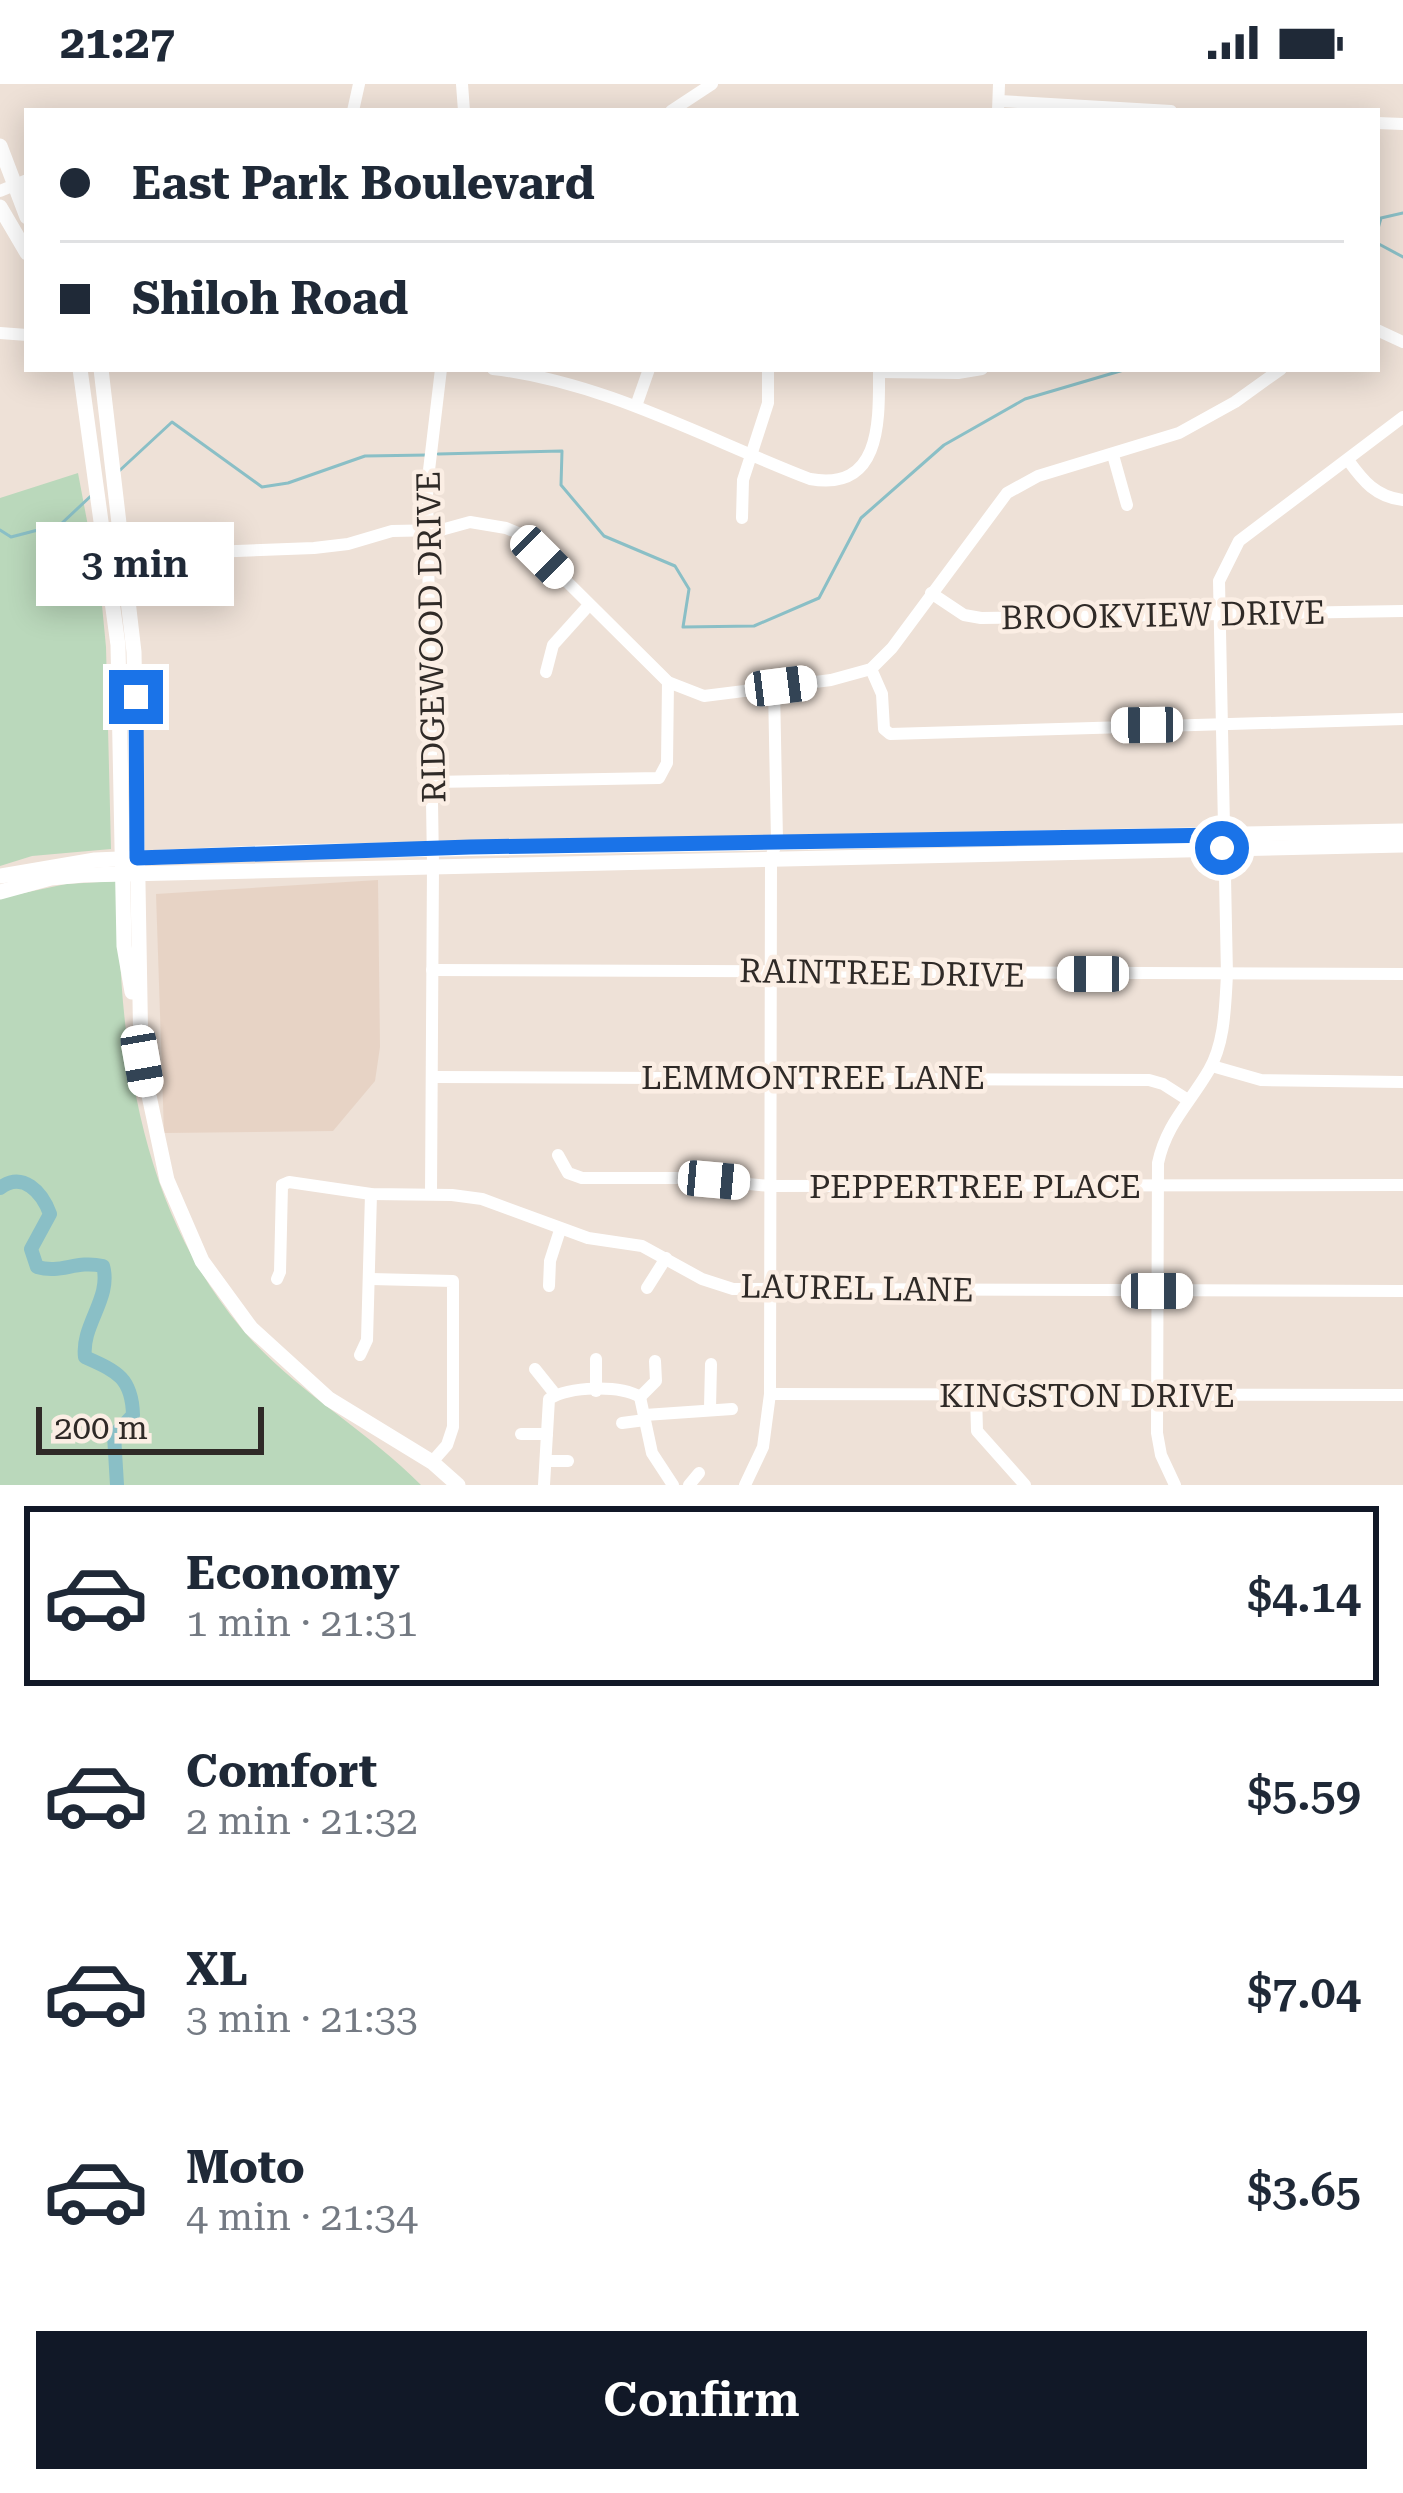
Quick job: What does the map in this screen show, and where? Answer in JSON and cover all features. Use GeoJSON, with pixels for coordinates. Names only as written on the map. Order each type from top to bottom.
{"type":"FeatureCollection","features":[{"type":"Feature","properties":{"kind":"main road"},"geometry":{"type":"LineString","coordinates":[[0,146],[13,186]]}},
{"type":"Feature","properties":{"kind":"main road"},"geometry":{"type":"LineString","coordinates":[[0,207],[24,248]]}},
{"type":"Feature","properties":{"kind":"main road"},"geometry":{"type":"LineString","coordinates":[[81,372],[102,454]]}},
{"type":"Feature","properties":{"kind":"main road"},"geometry":{"type":"LineString","coordinates":[[101,372],[102,454],[135,672],[129,866],[141,1036],[149,1102],[167,1180],[188,1232],[224,1294],[276,1354],[329,1399],[432,1462],[458,1485]]}},
{"type":"Feature","properties":{"kind":"main road"},"geometry":{"type":"LineString","coordinates":[[433,856],[771,858],[1403,831]]}},
{"type":"Feature","properties":{"kind":"main road"},"geometry":{"type":"LineString","coordinates":[[0,876],[54,864],[433,856],[777,840],[1403,845]]}},
{"type":"Feature","properties":{"kind":"main road"},"geometry":{"type":"LineString","coordinates":[[0,892],[51,878],[129,866]]}},
{"type":"Feature","properties":{"kind":"street"},"geometry":{"type":"LineString","coordinates":[[676,108],[712,84]]}},
{"type":"Feature","properties":{"kind":"street"},"geometry":{"type":"LineString","coordinates":[[999,84],[998,106],[1067,108]]}},
{"type":"Feature","properties":{"kind":"street","name":"RIDGEWOOD DRIVE"},"geometry":{"type":"LineString","coordinates":[[430,1194],[433,856],[428,459],[441,372]]}},
{"type":"Feature","properties":{"kind":"street"},"geometry":{"type":"LineString","coordinates":[[514,372],[542,376],[636,406],[810,479],[831,481],[849,475],[876,442],[879,372]]}},
{"type":"Feature","properties":{"kind":"street"},"geometry":{"type":"LineString","coordinates":[[636,406],[649,372]]}},
{"type":"Feature","properties":{"kind":"street"},"geometry":{"type":"LineString","coordinates":[[742,518],[743,480],[768,403],[768,372]]}},
{"type":"Feature","properties":{"kind":"street"},"geometry":{"type":"LineString","coordinates":[[114,555],[314,548],[392,531],[428,531],[482,521],[518,533],[668,682],[704,696],[774,688],[871,669],[892,648],[1007,493],[1038,476],[1113,455],[1207,419],[1277,372]]}},
{"type":"Feature","properties":{"kind":"street"},"geometry":{"type":"LineString","coordinates":[[1175,1485],[1161,1455],[1157,1395],[1157,1185],[1161,1146],[1177,1112],[1212,1066],[1223,1028],[1227,975],[1217,614],[1222,570],[1239,541],[1403,417]]}},
{"type":"Feature","properties":{"kind":"street"},"geometry":{"type":"LineString","coordinates":[[1113,455],[1127,505]]}},
{"type":"Feature","properties":{"kind":"street"},"geometry":{"type":"LineString","coordinates":[[1348,460],[1370,488],[1403,500]]}},
{"type":"Feature","properties":{"kind":"street","name":"BROOKVIEW DRIVE"},"geometry":{"type":"LineString","coordinates":[[931,593],[964,615],[981,618],[1403,611]]}},
{"type":"Feature","properties":{"kind":"street"},"geometry":{"type":"LineString","coordinates":[[546,672],[553,645],[590,605]]}},
{"type":"Feature","properties":{"kind":"street"},"geometry":{"type":"LineString","coordinates":[[871,669],[881,694],[884,729],[890,734],[1403,719]]}},
{"type":"Feature","properties":{"kind":"street"},"geometry":{"type":"LineString","coordinates":[[432,782],[659,778],[668,763],[668,682]]}},
{"type":"Feature","properties":{"kind":"street"},"geometry":{"type":"LineString","coordinates":[[749,1484],[763,1447],[770,1394],[771,858],[777,840],[774,688]]}},
{"type":"Feature","properties":{"kind":"street","name":"RAINTREE DRIVE"},"geometry":{"type":"LineString","coordinates":[[432,970],[1403,974]]}},
{"type":"Feature","properties":{"kind":"street"},"geometry":{"type":"LineString","coordinates":[[1212,1066],[1261,1080],[1403,1082]]}},
{"type":"Feature","properties":{"kind":"street","name":"LEMMONTREE LANE"},"geometry":{"type":"LineString","coordinates":[[431,1077],[1149,1080],[1188,1100]]}},
{"type":"Feature","properties":{"kind":"street","name":"PEPPERTREE PLACE"},"geometry":{"type":"LineString","coordinates":[[558,1155],[568,1173],[582,1178],[687,1178],[770,1186],[1403,1185]]}},
{"type":"Feature","properties":{"kind":"street","name":"LAUREL LANE"},"geometry":{"type":"LineString","coordinates":[[277,1280],[282,1185],[331,1186],[370,1194],[430,1194],[506,1206],[560,1230],[642,1246],[734,1289],[1403,1291]]}},
{"type":"Feature","properties":{"kind":"street"},"geometry":{"type":"LineString","coordinates":[[360,1355],[368,1340],[370,1194]]}},
{"type":"Feature","properties":{"kind":"street"},"geometry":{"type":"LineString","coordinates":[[549,1286],[550,1262],[560,1230]]}},
{"type":"Feature","properties":{"kind":"street"},"geometry":{"type":"LineString","coordinates":[[646,1288],[666,1258]]}},
{"type":"Feature","properties":{"kind":"street"},"geometry":{"type":"LineString","coordinates":[[371,1279],[453,1281],[453,1427],[447,1445],[432,1462]]}},
{"type":"Feature","properties":{"kind":"street"},"geometry":{"type":"LineString","coordinates":[[596,1359],[596,1391]]}},
{"type":"Feature","properties":{"kind":"street"},"geometry":{"type":"LineString","coordinates":[[640,1397],[656,1381],[656,1361]]}},
{"type":"Feature","properties":{"kind":"street"},"geometry":{"type":"LineString","coordinates":[[710,1408],[711,1364]]}},
{"type":"Feature","properties":{"kind":"street"},"geometry":{"type":"LineString","coordinates":[[535,1369],[555,1394]]}},
{"type":"Feature","properties":{"kind":"street"},"geometry":{"type":"LineString","coordinates":[[544,1485],[547,1434],[554,1411],[548,1402],[555,1394],[596,1391],[630,1391],[640,1397],[652,1453],[670,1484]]}},
{"type":"Feature","properties":{"kind":"street","name":"KINGSTON DRIVE"},"geometry":{"type":"LineString","coordinates":[[770,1394],[1403,1395]]}},
{"type":"Feature","properties":{"kind":"street"},"geometry":{"type":"LineString","coordinates":[[976,1395],[977,1431],[1025,1485]]}},
{"type":"Feature","properties":{"kind":"street"},"geometry":{"type":"LineString","coordinates":[[622,1423],[710,1408],[732,1409]]}},
{"type":"Feature","properties":{"kind":"street"},"geometry":{"type":"LineString","coordinates":[[521,1434],[547,1434]]}},
{"type":"Feature","properties":{"kind":"street"},"geometry":{"type":"LineString","coordinates":[[547,1461],[568,1461]]}},
{"type":"Feature","properties":{"kind":"street"},"geometry":{"type":"LineString","coordinates":[[689,1485],[699,1473]]}},
{"type":"Feature","properties":{"kind":"shaded area"},"geometry":{"type":"Polygon","coordinates":[[[378,880],[380,1047],[375,1081],[333,1131],[164,1133],[156,894],[378,880]]]}},
{"type":"Feature","properties":{"kind":"green space"},"geometry":{"type":"Polygon","coordinates":[[[78,473],[106,647],[111,849],[32,856],[0,866],[0,498],[78,473]]]}},
{"type":"Feature","properties":{"kind":"green space"},"geometry":{"type":"Polygon","coordinates":[[[118,881],[130,1059],[156,1174],[178,1228],[206,1280],[262,1351],[421,1485],[0,1485],[0,898],[66,884],[118,881]]]}},
{"type":"Feature","properties":{"kind":"waterway"},"geometry":{"type":"LineString","coordinates":[[1380,222],[1403,213]]}},
{"type":"Feature","properties":{"kind":"waterway"},"geometry":{"type":"LineString","coordinates":[[1380,245],[1403,257]]}},
{"type":"Feature","properties":{"kind":"waterway"},"geometry":{"type":"LineString","coordinates":[[438,454],[562,451],[561,485],[604,536],[675,566],[689,589],[683,627],[754,626],[819,598],[861,518],[944,445],[1025,399],[1117,372]]}},
{"type":"Feature","properties":{"kind":"waterway"},"geometry":{"type":"LineString","coordinates":[[118,472],[172,422],[262,487],[288,483],[365,456],[428,455]]}},
{"type":"Feature","properties":{"kind":"waterway"},"geometry":{"type":"LineString","coordinates":[[0,530],[11,537],[61,524],[93,494]]}},
{"type":"Feature","properties":{"kind":"waterway"},"geometry":{"type":"LineString","coordinates":[[0,1188],[16,1182],[31,1186],[50,1214],[31,1249],[37,1267],[103,1266],[103,1289],[87,1334],[85,1357],[114,1371],[129,1392],[133,1415],[114,1435],[117,1485]]}},
{"type":"Feature","properties":{"kind":"route"},"geometry":{"type":"LineString","coordinates":[[136,697],[137,858],[777,840],[1222,835],[1222,848]]}}]}
